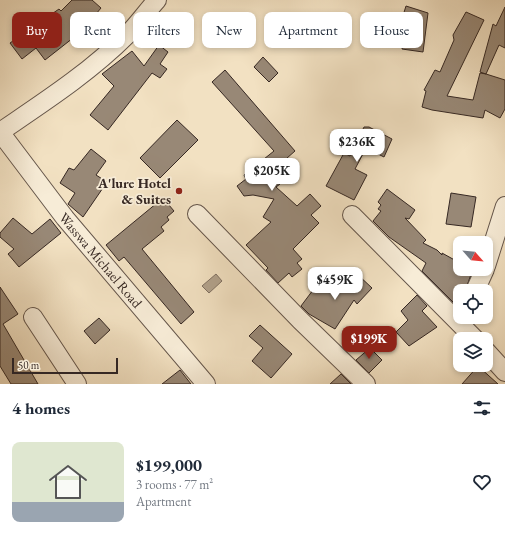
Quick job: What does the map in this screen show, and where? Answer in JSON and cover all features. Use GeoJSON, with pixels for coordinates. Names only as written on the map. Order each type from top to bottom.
{"type":"FeatureCollection","features":[{"type":"Feature","properties":{"kind":"street"},"geometry":{"type":"LineString","coordinates":[[0,132],[65,87],[105,55],[127,35],[148,3]]}},
{"type":"Feature","properties":{"kind":"street","name":"Wasswa Michael Road"},"geometry":{"type":"LineString","coordinates":[[0,132],[65,218],[206,384]]}},
{"type":"Feature","properties":{"kind":"street"},"geometry":{"type":"LineString","coordinates":[[493,244],[505,206]]}},
{"type":"Feature","properties":{"kind":"street"},"geometry":{"type":"LineString","coordinates":[[198,214],[300,320],[366,384]]}},
{"type":"Feature","properties":{"kind":"street"},"geometry":{"type":"LineString","coordinates":[[352,215],[453,311]]}},
{"type":"Feature","properties":{"kind":"street"},"geometry":{"type":"LineString","coordinates":[[33,317],[77,384]]}},
{"type":"Feature","properties":{"kind":"street"},"geometry":{"type":"LineString","coordinates":[[493,359],[505,372]]}},
{"type":"Feature","properties":{"kind":"shaded area"},"geometry":{"type":"Polygon","coordinates":[[[216,274],[222,281],[209,293],[202,286],[216,274]]]}},
{"type":"Feature","properties":{"kind":"building"},"geometry":{"type":"Polygon","coordinates":[[[72,0],[92,0],[101,8],[98,12],[70,12],[70,40],[62,47],[62,12],[55,12],[59,9],[61,11],[72,0]]]}},
{"type":"Feature","properties":{"kind":"building"},"geometry":{"type":"Polygon","coordinates":[[[406,6],[428,13],[423,52],[402,49],[423,48],[423,12],[404,12],[406,6]]]}},
{"type":"Feature","properties":{"kind":"building"},"geometry":{"type":"Polygon","coordinates":[[[505,7],[505,48],[499,45],[486,74],[480,72],[493,24],[496,26],[505,7]]]}},
{"type":"Feature","properties":{"kind":"building"},"geometry":{"type":"Polygon","coordinates":[[[466,12],[484,20],[447,96],[473,100],[480,73],[505,80],[505,109],[500,118],[485,110],[483,118],[422,107],[426,91],[424,90],[435,70],[440,72],[454,40],[453,35],[466,12]]]}},
{"type":"Feature","properties":{"kind":"building"},"geometry":{"type":"Polygon","coordinates":[[[14,48],[36,48],[22,59],[14,48]]]}},
{"type":"Feature","properties":{"kind":"building"},"geometry":{"type":"Polygon","coordinates":[[[36,48],[60,48],[45,60],[36,48]]]}},
{"type":"Feature","properties":{"kind":"building"},"geometry":{"type":"Polygon","coordinates":[[[157,48],[163,48],[168,52],[160,64],[167,69],[160,78],[152,73],[108,130],[90,115],[114,86],[102,74],[132,51],[144,66],[157,48]]]}},
{"type":"Feature","properties":{"kind":"building"},"geometry":{"type":"Polygon","coordinates":[[[263,57],[278,73],[269,82],[254,67],[263,57]]]}},
{"type":"Feature","properties":{"kind":"building"},"geometry":{"type":"Polygon","coordinates":[[[225,70],[295,151],[270,173],[280,184],[276,187],[297,206],[310,194],[321,206],[311,215],[319,223],[293,249],[302,259],[297,263],[302,269],[292,277],[289,273],[278,283],[266,270],[268,268],[246,245],[271,222],[263,217],[274,199],[253,195],[244,196],[237,186],[246,179],[244,175],[274,151],[212,82],[225,70]]]}},
{"type":"Feature","properties":{"kind":"building"},"geometry":{"type":"Polygon","coordinates":[[[177,120],[198,140],[160,178],[140,158],[177,120]]]}},
{"type":"Feature","properties":{"kind":"building"},"geometry":{"type":"Polygon","coordinates":[[[364,127],[369,127],[392,139],[384,157],[366,148],[355,169],[367,175],[354,200],[326,186],[344,153],[350,156],[364,127]]]}},
{"type":"Feature","properties":{"kind":"building"},"geometry":{"type":"Polygon","coordinates":[[[91,149],[106,161],[96,175],[107,182],[83,217],[68,204],[75,193],[60,183],[69,168],[74,170],[91,149]]]}},
{"type":"Feature","properties":{"kind":"building"},"geometry":{"type":"Polygon","coordinates":[[[387,189],[415,210],[409,219],[405,218],[426,240],[423,243],[437,250],[442,255],[442,253],[453,259],[453,276],[470,276],[468,284],[453,284],[453,302],[422,271],[426,263],[389,237],[373,221],[381,211],[378,209],[381,205],[378,202],[387,189]]]}},
{"type":"Feature","properties":{"kind":"building"},"geometry":{"type":"Polygon","coordinates":[[[451,193],[476,197],[471,227],[446,224],[451,193]]]}},
{"type":"Feature","properties":{"kind":"building"},"geometry":{"type":"Polygon","coordinates":[[[163,198],[174,211],[167,217],[169,220],[161,227],[164,231],[142,249],[194,312],[181,324],[124,257],[119,261],[106,245],[163,198]]]}},
{"type":"Feature","properties":{"kind":"building"},"geometry":{"type":"Polygon","coordinates":[[[13,218],[32,234],[50,219],[61,233],[19,267],[8,254],[14,249],[0,237],[0,233],[13,218]]]}},
{"type":"Feature","properties":{"kind":"building"},"geometry":{"type":"Polygon","coordinates":[[[357,274],[372,288],[357,304],[354,300],[335,329],[309,314],[301,306],[319,282],[339,293],[357,274]]]}},
{"type":"Feature","properties":{"kind":"building"},"geometry":{"type":"Polygon","coordinates":[[[0,287],[18,314],[3,324],[38,384],[11,384],[0,366],[0,287]]]}},
{"type":"Feature","properties":{"kind":"building"},"geometry":{"type":"Polygon","coordinates":[[[417,295],[427,306],[422,311],[437,327],[409,346],[396,332],[408,320],[401,311],[417,295]]]}},
{"type":"Feature","properties":{"kind":"building"},"geometry":{"type":"Polygon","coordinates":[[[99,318],[110,330],[95,344],[84,331],[99,318]]]}},
{"type":"Feature","properties":{"kind":"building"},"geometry":{"type":"Polygon","coordinates":[[[260,325],[292,354],[271,378],[252,361],[263,348],[249,336],[260,325]]]}},
{"type":"Feature","properties":{"kind":"building"},"geometry":{"type":"Polygon","coordinates":[[[370,348],[382,360],[369,373],[356,360],[370,348]]]}},
{"type":"Feature","properties":{"kind":"building"},"geometry":{"type":"Polygon","coordinates":[[[180,370],[191,384],[162,384],[180,370]]]}},
{"type":"Feature","properties":{"kind":"building"},"geometry":{"type":"Polygon","coordinates":[[[473,372],[485,372],[498,384],[462,384],[473,372]]]}},
{"type":"Feature","properties":{"kind":"building"},"geometry":{"type":"Polygon","coordinates":[[[341,374],[351,384],[330,384],[341,374]]]}},
{"type":"Feature","properties":{"kind":"place","name":"A'lure Hotel & Suites"},"geometry":{"type":"Point","coordinates":[179,191]}}]}
